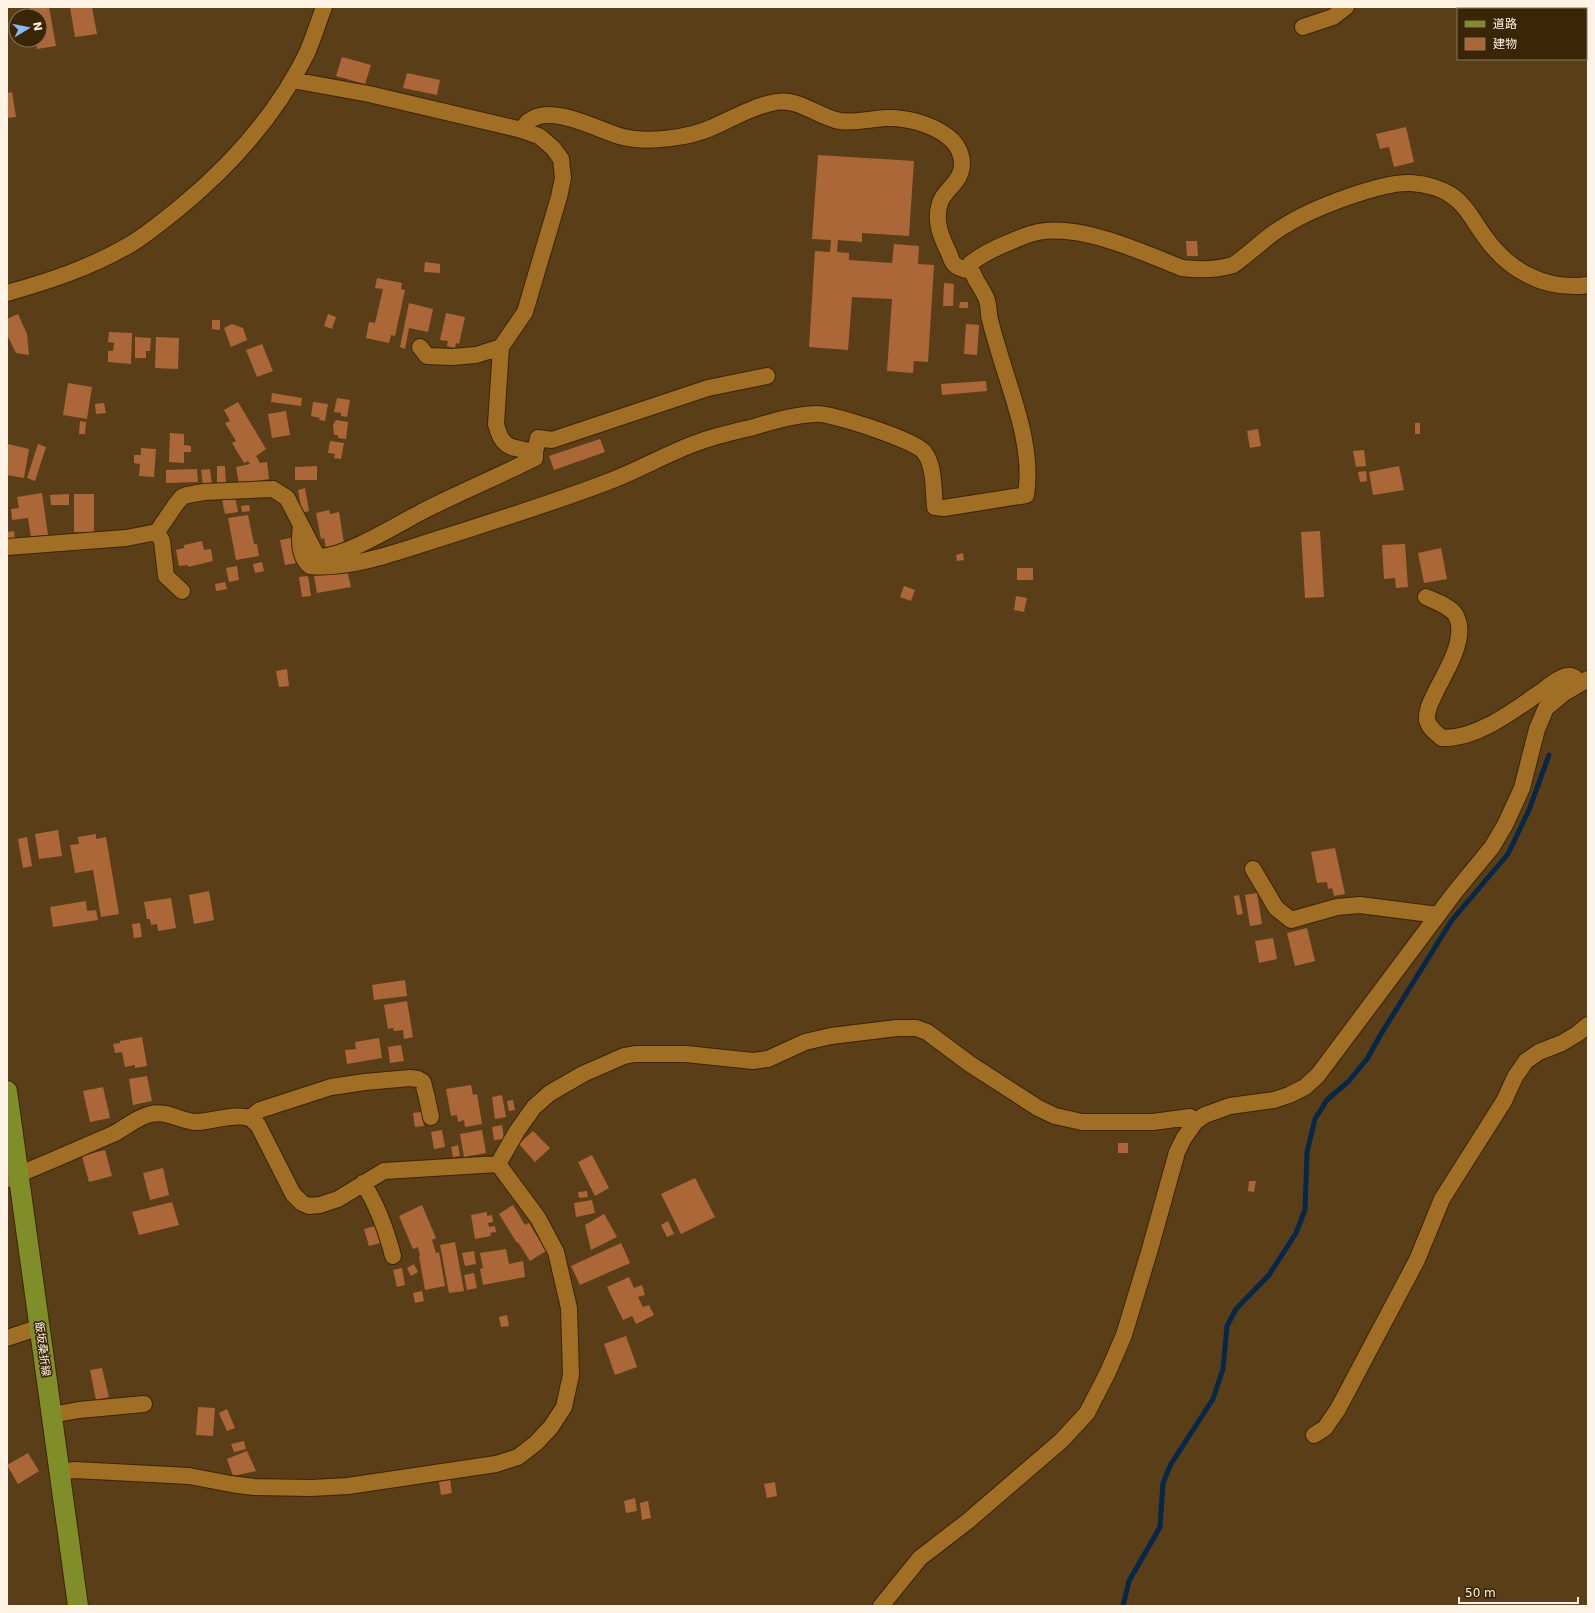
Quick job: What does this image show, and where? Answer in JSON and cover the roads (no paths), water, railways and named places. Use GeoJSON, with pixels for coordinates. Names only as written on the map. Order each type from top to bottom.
{"type":"FeatureCollection","features":[{"type":"Feature","properties":{"kind":"main road","name":"飯坂桑折線"},"geometry":{"type":"LineString","coordinates":[[7,1092],[13,1177],[40,1328],[78,1606]]}},
{"type":"Feature","properties":{"kind":"street"},"geometry":{"type":"LineString","coordinates":[[7,293],[45,283],[85,268],[131,244],[169,217],[204,187],[236,155],[267,119],[292,80],[306,54],[324,7]]}},
{"type":"Feature","properties":{"kind":"street"},"geometry":{"type":"LineString","coordinates":[[1303,27],[1333,17],[1346,7]]}},
{"type":"Feature","properties":{"kind":"street"},"geometry":{"type":"LineString","coordinates":[[292,80],[369,94],[522,130],[539,136],[553,148],[560,159],[563,178],[559,197],[525,312],[501,347],[496,424],[498,434],[506,446],[518,450],[535,452]]}},
{"type":"Feature","properties":{"kind":"street"},"geometry":{"type":"LineString","coordinates":[[522,130],[529,121],[535,118],[554,115],[569,118],[618,136],[636,140],[653,140],[698,133],[733,117],[777,102],[798,103],[839,120],[856,121],[888,118],[912,121],[930,127],[947,136],[960,150],[963,166],[961,173],[957,181],[940,201],[937,219],[943,242],[954,264],[965,270],[971,271]]}},
{"type":"Feature","properties":{"kind":"street"},"geometry":{"type":"LineString","coordinates":[[301,526],[299,540],[303,557],[306,563],[310,566],[333,566],[374,558],[573,496],[629,474],[699,442],[796,416],[818,413],[830,415],[862,425],[922,449],[926,453],[932,474],[935,507],[944,508],[1026,495],[1026,452],[1018,410],[995,338],[987,300],[971,271],[970,264],[994,248],[1030,234],[1051,231],[1076,233],[1102,238],[1182,268],[1196,270],[1212,269],[1234,264],[1285,225],[1307,213],[1334,202],[1384,186],[1405,182],[1427,185],[1451,195],[1469,213],[1489,243],[1504,259],[1521,272],[1538,280],[1558,285],[1574,287],[1588,286]]}},
{"type":"Feature","properties":{"kind":"street"},"geometry":{"type":"LineString","coordinates":[[420,347],[427,356],[452,357],[476,355],[501,347]]}},
{"type":"Feature","properties":{"kind":"street"},"geometry":{"type":"LineString","coordinates":[[7,547],[126,538],[157,532],[176,504],[187,495],[204,492],[268,489],[278,491],[287,498],[316,554],[319,557],[337,554],[535,458],[538,438],[552,440],[708,388],[767,376]]}},
{"type":"Feature","properties":{"kind":"street"},"geometry":{"type":"LineString","coordinates":[[157,532],[162,541],[166,576],[182,591]]}},
{"type":"Feature","properties":{"kind":"street"},"geometry":{"type":"LineString","coordinates":[[1426,597],[1446,607],[1454,613],[1460,624],[1459,639],[1452,659],[1428,706],[1427,720],[1432,730],[1442,738],[1462,736],[1506,716],[1557,681],[1568,676],[1585,681]]}},
{"type":"Feature","properties":{"kind":"street"},"geometry":{"type":"LineString","coordinates":[[881,1606],[920,1558],[968,1521],[1055,1446],[1087,1412],[1108,1372],[1124,1335],[1150,1249],[1176,1152],[1184,1138],[1196,1122],[1205,1115],[1230,1106],[1274,1100],[1289,1095],[1305,1086],[1318,1075],[1438,915],[1492,847],[1505,825],[1522,788],[1537,729],[1546,708],[1564,693],[1585,681]]}},
{"type":"Feature","properties":{"kind":"street"},"geometry":{"type":"LineString","coordinates":[[1253,869],[1276,908],[1290,920],[1348,905],[1360,905],[1438,915]]}},
{"type":"Feature","properties":{"kind":"street"},"geometry":{"type":"LineString","coordinates":[[1314,1435],[1325,1428],[1338,1409],[1417,1260],[1442,1199],[1504,1101],[1515,1077],[1526,1061],[1539,1052],[1567,1040],[1588,1025]]}},
{"type":"Feature","properties":{"kind":"street"},"geometry":{"type":"LineString","coordinates":[[498,1164],[517,1131],[534,1107],[550,1093],[583,1074],[624,1056],[635,1054],[686,1054],[753,1061],[768,1059],[804,1042],[831,1036],[898,1028],[916,1028],[927,1032],[970,1064],[1038,1108],[1055,1116],[1082,1122],[1153,1122],[1190,1117]]}},
{"type":"Feature","properties":{"kind":"street"},"geometry":{"type":"LineString","coordinates":[[250,1118],[260,1110],[330,1087],[410,1078],[418,1078],[422,1082],[428,1098],[431,1117]]}},
{"type":"Feature","properties":{"kind":"street"},"geometry":{"type":"LineString","coordinates":[[13,1177],[37,1168],[50,1160],[114,1133],[149,1114],[157,1113],[168,1114],[196,1122],[241,1116],[250,1118],[258,1125],[293,1194],[302,1203],[309,1206],[338,1199],[384,1171],[393,1169],[498,1164]]}},
{"type":"Feature","properties":{"kind":"street"},"geometry":{"type":"LineString","coordinates":[[60,1472],[75,1470],[189,1476],[231,1484],[311,1488],[355,1485],[496,1464],[518,1457],[536,1443],[551,1427],[564,1407],[571,1375],[569,1308],[556,1252],[538,1218],[498,1164]]}},
{"type":"Feature","properties":{"kind":"street"},"geometry":{"type":"LineString","coordinates":[[363,1183],[373,1197],[383,1220],[393,1256]]}},
{"type":"Feature","properties":{"kind":"street"},"geometry":{"type":"LineString","coordinates":[[7,1338],[40,1328]]}},
{"type":"Feature","properties":{"kind":"street"},"geometry":{"type":"LineString","coordinates":[[52,1415],[79,1410],[144,1404]]}},
{"type":"Feature","properties":{"kind":"waterway"},"geometry":{"type":"LineString","coordinates":[[1123,1606],[1129,1581],[1160,1527],[1163,1483],[1171,1464],[1213,1399],[1223,1369],[1227,1326],[1236,1309],[1269,1275],[1296,1233],[1305,1210],[1307,1152],[1315,1119],[1327,1100],[1349,1081],[1367,1059],[1452,920],[1508,854],[1529,810],[1549,755]]}}]}
